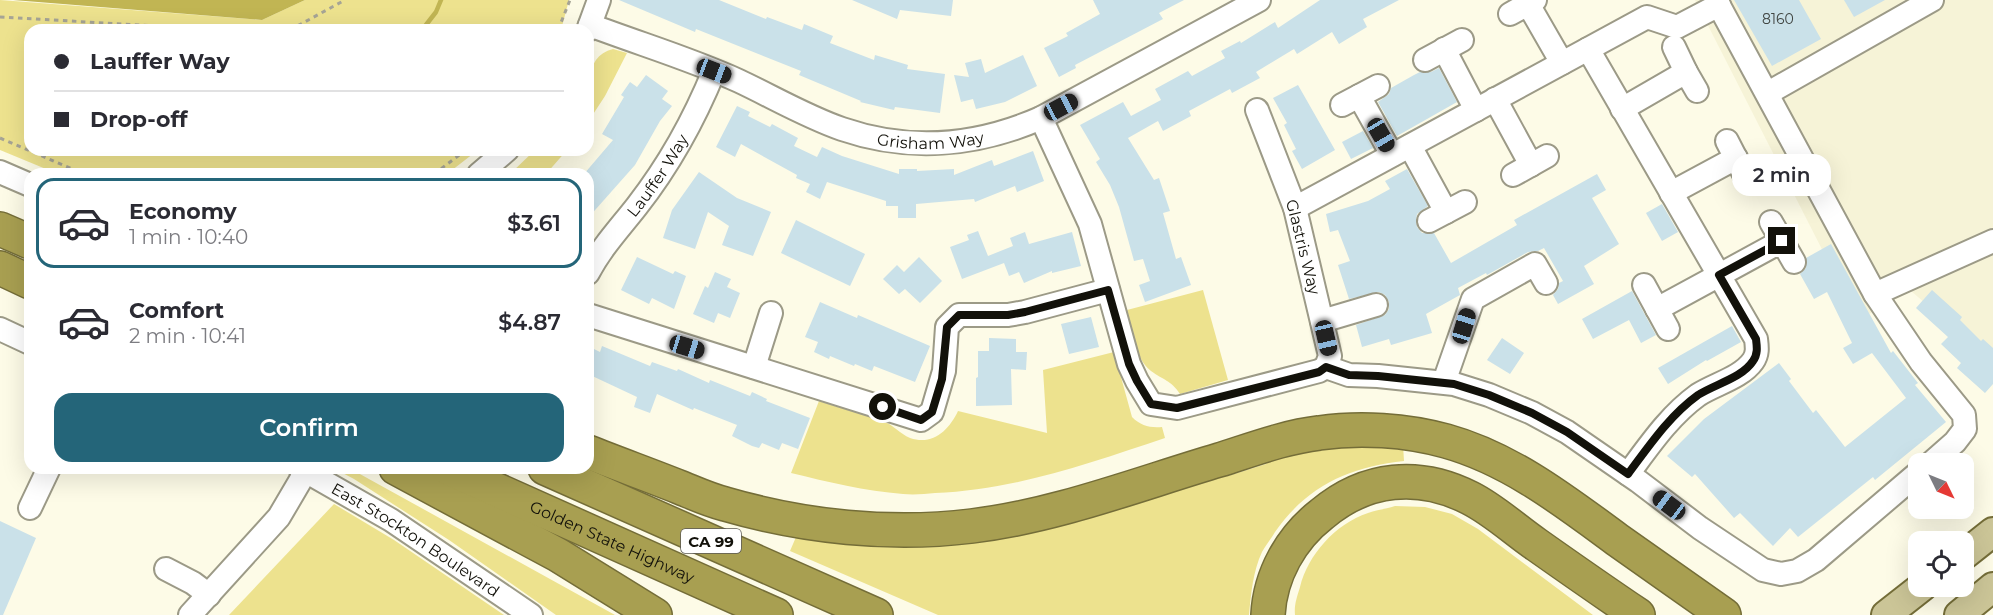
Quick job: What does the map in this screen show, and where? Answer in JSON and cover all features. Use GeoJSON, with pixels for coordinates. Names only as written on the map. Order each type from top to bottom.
{"type":"FeatureCollection","features":[{"type":"Feature","properties":{"kind":"highway"},"geometry":{"type":"LineString","coordinates":[[0,228],[24,235]]}},
{"type":"Feature","properties":{"kind":"highway"},"geometry":{"type":"LineString","coordinates":[[0,228],[24,239]]}},
{"type":"Feature","properties":{"kind":"highway"},"geometry":{"type":"LineString","coordinates":[[0,268],[24,279]]}},
{"type":"Feature","properties":{"kind":"highway"},"geometry":{"type":"LineString","coordinates":[[594,454],[722,503],[771,516],[818,524],[870,529],[927,530],[973,526],[1032,515],[1264,446],[1318,433],[1359,431],[1406,433],[1446,441],[1492,458],[1535,482],[1724,615]]}},
{"type":"Feature","properties":{"kind":"highway"},"geometry":{"type":"LineString","coordinates":[[407,474],[558,555],[655,615]]}},
{"type":"Feature","properties":{"kind":"highway","name":"Golden State Highway"},"geometry":{"type":"LineString","coordinates":[[461,474],[776,615]]}},
{"type":"Feature","properties":{"kind":"highway","name":"CA 99"},"geometry":{"type":"LineString","coordinates":[[559,474],[876,615]]}},
{"type":"Feature","properties":{"kind":"highway"},"geometry":{"type":"LineString","coordinates":[[1268,615],[1273,585],[1281,563],[1296,539],[1313,521],[1332,505],[1353,493],[1378,484],[1400,481],[1424,482],[1471,499],[1638,615]]}},
{"type":"Feature","properties":{"kind":"main road"},"geometry":{"type":"LineString","coordinates":[[1974,547],[1993,532]]}},
{"type":"Feature","properties":{"kind":"main road"},"geometry":{"type":"LineString","coordinates":[[1959,615],[1993,587]]}},
{"type":"Feature","properties":{"kind":"main road"},"geometry":{"type":"LineString","coordinates":[[1886,615],[1909,597]]}},
{"type":"Feature","properties":{"kind":"street"},"geometry":{"type":"LineString","coordinates":[[590,24],[599,0]]}},
{"type":"Feature","properties":{"kind":"street","name":"Grisham Way"},"geometry":{"type":"LineString","coordinates":[[594,30],[737,80],[841,129],[873,138],[929,144],[964,142],[998,135],[1041,118],[1259,0]]}},
{"type":"Feature","properties":{"kind":"street"},"geometry":{"type":"LineString","coordinates":[[1768,93],[1932,0]]}},
{"type":"Feature","properties":{"kind":"street"},"geometry":{"type":"LineString","coordinates":[[1295,208],[1588,49],[1647,9],[1677,27],[1718,3],[1875,294],[1921,362],[1964,415],[1965,429],[1942,453]]}},
{"type":"Feature","properties":{"kind":"street"},"geometry":{"type":"LineString","coordinates":[[1525,6],[1562,63]]}},
{"type":"Feature","properties":{"kind":"street"},"geometry":{"type":"LineString","coordinates":[[1674,47],[1697,91]]}},
{"type":"Feature","properties":{"kind":"street"},"geometry":{"type":"LineString","coordinates":[[1588,49],[1756,339],[1757,351],[1753,361],[1742,371],[1700,394],[1677,413],[1653,440],[1628,474]]}},
{"type":"Feature","properties":{"kind":"street"},"geometry":{"type":"LineString","coordinates":[[1444,50],[1531,166]]}},
{"type":"Feature","properties":{"kind":"street","name":"Lauffer Way"},"geometry":{"type":"LineString","coordinates":[[594,263],[610,237],[664,169],[688,129],[714,71]]}},
{"type":"Feature","properties":{"kind":"street"},"geometry":{"type":"LineString","coordinates":[[1622,109],[1686,72]]}},
{"type":"Feature","properties":{"kind":"street"},"geometry":{"type":"LineString","coordinates":[[1360,96],[1447,211]]}},
{"type":"Feature","properties":{"kind":"street","name":"Glastris Way"},"geometry":{"type":"LineString","coordinates":[[1257,110],[1295,208],[1330,356],[1326,367]]}},
{"type":"Feature","properties":{"kind":"street"},"geometry":{"type":"LineString","coordinates":[[1041,118],[1090,224],[1129,364],[1151,404],[1177,408],[1319,372],[1326,367],[1349,375],[1444,382],[1489,395],[1532,413],[1567,432],[1700,528],[1763,570],[1781,574],[1797,571],[1816,560],[1908,482]]}},
{"type":"Feature","properties":{"kind":"street"},"geometry":{"type":"LineString","coordinates":[[1671,193],[1731,149],[1746,178]]}},
{"type":"Feature","properties":{"kind":"street"},"geometry":{"type":"LineString","coordinates":[[486,168],[500,156]]}},
{"type":"Feature","properties":{"kind":"street"},"geometry":{"type":"LineString","coordinates":[[0,172],[24,182]]}},
{"type":"Feature","properties":{"kind":"street"},"geometry":{"type":"LineString","coordinates":[[1657,309],[1719,275],[1777,231],[1794,262]]}},
{"type":"Feature","properties":{"kind":"street"},"geometry":{"type":"LineString","coordinates":[[1875,294],[1993,241]]}},
{"type":"Feature","properties":{"kind":"street"},"geometry":{"type":"LineString","coordinates":[[1444,382],[1473,299],[1536,264]]}},
{"type":"Feature","properties":{"kind":"street"},"geometry":{"type":"LineString","coordinates":[[1644,285],[1668,329]]}},
{"type":"Feature","properties":{"kind":"street"},"geometry":{"type":"LineString","coordinates":[[594,317],[921,420],[932,412],[944,371],[947,327],[959,315],[1008,315],[1108,290]]}},
{"type":"Feature","properties":{"kind":"street"},"geometry":{"type":"LineString","coordinates":[[1322,321],[1376,306]]}},
{"type":"Feature","properties":{"kind":"street"},"geometry":{"type":"LineString","coordinates":[[754,368],[771,313]]}},
{"type":"Feature","properties":{"kind":"street"},"geometry":{"type":"LineString","coordinates":[[0,329],[24,340]]}},
{"type":"Feature","properties":{"kind":"street"},"geometry":{"type":"LineString","coordinates":[[30,508],[46,474]]}},
{"type":"Feature","properties":{"kind":"street"},"geometry":{"type":"LineString","coordinates":[[190,615],[279,517],[300,474]]}},
{"type":"Feature","properties":{"kind":"street","name":"East Stockton Boulevard"},"geometry":{"type":"LineString","coordinates":[[312,474],[391,520],[531,615]]}},
{"type":"Feature","properties":{"kind":"street"},"geometry":{"type":"LineString","coordinates":[[166,569],[193,583],[208,595]]}},
{"type":"Feature","properties":{"kind":"path"},"geometry":{"type":"LineString","coordinates":[[301,24],[345,0]]}},
{"type":"Feature","properties":{"kind":"path"},"geometry":{"type":"LineString","coordinates":[[560,24],[570,0]]}},
{"type":"Feature","properties":{"kind":"path"},"geometry":{"type":"LineString","coordinates":[[0,17],[122,24]]}},
{"type":"Feature","properties":{"kind":"path"},"geometry":{"type":"LineString","coordinates":[[0,138],[24,148]]}},
{"type":"Feature","properties":{"kind":"path"},"geometry":{"type":"LineString","coordinates":[[42,156],[70,168]]}},
{"type":"Feature","properties":{"kind":"path"},"geometry":{"type":"LineString","coordinates":[[442,168],[458,156]]}},
{"type":"Feature","properties":{"kind":"shaded area"},"geometry":{"type":"Polygon","coordinates":[[[0,0],[262,20],[305,0],[569,0],[563,24],[24,24],[24,156],[470,156],[455,168],[44,168],[0,150],[0,0]]]}},
{"type":"Feature","properties":{"kind":"shaded area"},"geometry":{"type":"Polygon","coordinates":[[[13,0],[305,0],[262,20],[13,0]]]}},
{"type":"Feature","properties":{"kind":"shaded area"},"geometry":{"type":"Polygon","coordinates":[[[1695,0],[1993,0],[1993,361],[1911,291],[1858,320],[1695,0]]]}},
{"type":"Feature","properties":{"kind":"shaded area"},"geometry":{"type":"Polygon","coordinates":[[[613,49],[627,53],[594,113],[594,64],[603,53],[613,49]]]}},
{"type":"Feature","properties":{"kind":"shaded area"},"geometry":{"type":"Polygon","coordinates":[[[529,156],[562,156],[551,168],[516,168],[529,156]]]}},
{"type":"Feature","properties":{"kind":"shaded area"},"geometry":{"type":"Polygon","coordinates":[[[1203,290],[1228,380],[1180,394],[1170,383],[1145,365],[1134,343],[1127,310],[1203,290]]]}},
{"type":"Feature","properties":{"kind":"shaded area"},"geometry":{"type":"Polygon","coordinates":[[[1114,352],[1132,417],[1146,426],[1162,427],[1165,438],[1052,474],[965,491],[889,493],[791,473],[819,401],[886,422],[906,436],[918,440],[926,440],[939,435],[958,411],[1047,433],[1043,370],[1114,352]]]}},
{"type":"Feature","properties":{"kind":"shaded area"},"geometry":{"type":"Polygon","coordinates":[[[1403,445],[1404,461],[1365,468],[1331,481],[1301,502],[1287,516],[1259,559],[1249,615],[938,615],[790,551],[799,530],[854,538],[1212,472],[1228,476],[1266,464],[1275,453],[1315,446],[1403,445]]]}},
{"type":"Feature","properties":{"kind":"shaded area"},"geometry":{"type":"Polygon","coordinates":[[[344,474],[360,474],[615,615],[556,615],[449,540],[344,474]]]}},
{"type":"Feature","properties":{"kind":"shaded area"},"geometry":{"type":"Polygon","coordinates":[[[334,504],[394,540],[504,615],[229,615],[334,504]]]}},
{"type":"Feature","properties":{"kind":"shaded area"},"geometry":{"type":"Polygon","coordinates":[[[1395,506],[1425,507],[1452,514],[1478,529],[1593,615],[1295,615],[1296,601],[1304,575],[1316,552],[1325,542],[1356,518],[1395,506]]]}},
{"type":"Feature","properties":{"kind":"building"},"geometry":{"type":"Polygon","coordinates":[[[619,0],[719,0],[766,19],[767,17],[802,30],[804,24],[833,36],[830,43],[874,60],[875,55],[908,65],[907,69],[945,74],[940,113],[895,107],[894,110],[860,102],[799,75],[801,71],[696,29],[695,32],[619,0]]]}},
{"type":"Feature","properties":{"kind":"building"},"geometry":{"type":"Polygon","coordinates":[[[852,0],[953,0],[951,16],[900,10],[897,19],[852,0]]]}},
{"type":"Feature","properties":{"kind":"building"},"geometry":{"type":"Polygon","coordinates":[[[1093,0],[1184,0],[1159,13],[1163,19],[1075,65],[1076,68],[1059,77],[1044,48],[1068,36],[1066,33],[1100,14],[1093,0]]]}},
{"type":"Feature","properties":{"kind":"building"},"geometry":{"type":"Polygon","coordinates":[[[1320,0],[1399,0],[1363,19],[1367,27],[1339,44],[1332,32],[1297,54],[1294,49],[1256,72],[1260,78],[1232,93],[1230,89],[1189,111],[1191,116],[1163,131],[1158,121],[1128,138],[1154,180],[1159,178],[1170,211],[1163,213],[1176,259],[1181,257],[1191,285],[1145,302],[1139,285],[1150,281],[1143,259],[1134,261],[1119,207],[1110,185],[1096,162],[1100,159],[1080,125],[1123,102],[1131,116],[1161,100],[1155,89],[1188,71],[1192,76],[1225,58],[1221,51],[1240,41],[1241,43],[1275,22],[1278,28],[1320,0]]]}},
{"type":"Feature","properties":{"kind":"building"},"geometry":{"type":"Polygon","coordinates":[[[1734,0],[1799,0],[1821,39],[1772,66],[1734,0]]]}},
{"type":"Feature","properties":{"kind":"building"},"geometry":{"type":"Polygon","coordinates":[[[1844,0],[1885,0],[1854,17],[1844,0]]]}},
{"type":"Feature","properties":{"kind":"building"},"geometry":{"type":"Polygon","coordinates":[[[1023,55],[1037,86],[1005,102],[976,109],[973,99],[961,102],[954,75],[969,77],[965,63],[981,59],[985,73],[1023,55]]]}},
{"type":"Feature","properties":{"kind":"building"},"geometry":{"type":"Polygon","coordinates":[[[1439,68],[1457,102],[1397,136],[1378,102],[1389,94],[1391,88],[1414,75],[1439,68]]]}},
{"type":"Feature","properties":{"kind":"building"},"geometry":{"type":"Polygon","coordinates":[[[646,75],[668,91],[662,99],[672,106],[660,121],[635,165],[594,211],[594,168],[589,168],[613,140],[602,134],[624,97],[621,95],[630,82],[637,87],[646,75]]]}},
{"type":"Feature","properties":{"kind":"building"},"geometry":{"type":"Polygon","coordinates":[[[1298,85],[1335,150],[1302,169],[1292,151],[1296,149],[1284,125],[1287,123],[1273,98],[1298,85]]]}},
{"type":"Feature","properties":{"kind":"building"},"geometry":{"type":"Polygon","coordinates":[[[737,106],[750,112],[748,116],[770,127],[772,124],[798,138],[794,146],[817,157],[822,147],[842,156],[899,174],[899,169],[917,169],[917,171],[954,169],[954,175],[992,160],[994,166],[1033,151],[1044,181],[1017,192],[1015,186],[975,202],[974,199],[916,204],[916,218],[898,218],[898,206],[886,206],[886,201],[827,182],[820,199],[806,192],[810,184],[796,178],[797,175],[741,144],[735,157],[716,147],[737,106]]]}},
{"type":"Feature","properties":{"kind":"building"},"geometry":{"type":"Polygon","coordinates":[[[1363,131],[1373,148],[1351,159],[1342,142],[1363,131]]]}},
{"type":"Feature","properties":{"kind":"building"},"geometry":{"type":"Polygon","coordinates":[[[1407,169],[1428,206],[1417,214],[1417,227],[1422,233],[1434,233],[1451,263],[1517,225],[1514,220],[1597,174],[1606,190],[1592,198],[1619,244],[1584,266],[1594,284],[1558,304],[1553,295],[1559,283],[1563,281],[1544,248],[1528,252],[1458,288],[1460,295],[1426,314],[1432,333],[1391,345],[1389,339],[1362,347],[1356,325],[1385,315],[1389,309],[1389,302],[1385,295],[1379,292],[1349,299],[1338,265],[1350,261],[1338,230],[1330,232],[1326,214],[1368,201],[1390,189],[1385,181],[1407,169]]]}},
{"type":"Feature","properties":{"kind":"building"},"geometry":{"type":"Polygon","coordinates":[[[699,172],[737,198],[771,212],[753,256],[722,245],[729,226],[708,212],[695,249],[663,238],[672,210],[699,172]]]}},
{"type":"Feature","properties":{"kind":"building"},"geometry":{"type":"Polygon","coordinates":[[[1662,204],[1678,232],[1662,241],[1646,213],[1662,204]]]}},
{"type":"Feature","properties":{"kind":"building"},"geometry":{"type":"Polygon","coordinates":[[[796,220],[865,254],[850,286],[781,253],[796,220]]]}},
{"type":"Feature","properties":{"kind":"building"},"geometry":{"type":"Polygon","coordinates":[[[978,231],[988,256],[1013,246],[1010,238],[1025,232],[1029,244],[1072,232],[1081,266],[1052,273],[1052,271],[1024,283],[1019,272],[1009,276],[1004,263],[962,279],[950,247],[969,240],[967,235],[978,231]]]}},
{"type":"Feature","properties":{"kind":"building"},"geometry":{"type":"Polygon","coordinates":[[[1831,244],[1891,353],[1893,351],[1918,383],[1915,385],[1946,422],[1875,480],[1873,477],[1798,537],[1790,528],[1773,546],[1740,513],[1734,518],[1695,474],[1692,477],[1667,456],[1704,419],[1779,363],[1791,379],[1789,381],[1813,413],[1816,410],[1845,447],[1906,398],[1872,353],[1853,364],[1843,348],[1852,343],[1827,292],[1814,299],[1800,274],[1806,268],[1806,258],[1831,244]]]}},
{"type":"Feature","properties":{"kind":"building"},"geometry":{"type":"Polygon","coordinates":[[[637,257],[673,274],[675,271],[686,276],[674,309],[652,298],[649,304],[621,290],[637,257]]]}},
{"type":"Feature","properties":{"kind":"building"},"geometry":{"type":"Polygon","coordinates":[[[919,257],[942,281],[920,303],[905,289],[899,294],[883,279],[897,265],[904,272],[919,257]]]}},
{"type":"Feature","properties":{"kind":"building"},"geometry":{"type":"Polygon","coordinates":[[[715,272],[731,279],[727,287],[740,293],[730,318],[718,313],[714,323],[693,314],[705,286],[708,288],[715,272]]]}},
{"type":"Feature","properties":{"kind":"building"},"geometry":{"type":"Polygon","coordinates":[[[1932,290],[1962,317],[1960,320],[1981,341],[1983,339],[1993,348],[1993,384],[1985,393],[1957,368],[1961,363],[1941,344],[1948,337],[1916,308],[1932,290]]]}},
{"type":"Feature","properties":{"kind":"building"},"geometry":{"type":"Polygon","coordinates":[[[1632,291],[1656,335],[1641,343],[1629,320],[1593,339],[1582,319],[1632,291]]]}},
{"type":"Feature","properties":{"kind":"building"},"geometry":{"type":"Polygon","coordinates":[[[820,302],[857,318],[858,315],[930,346],[915,382],[874,366],[872,371],[830,356],[829,359],[814,352],[818,342],[805,337],[820,302]]]}},
{"type":"Feature","properties":{"kind":"building"},"geometry":{"type":"Polygon","coordinates":[[[1091,317],[1099,347],[1069,354],[1061,324],[1091,317]]]}},
{"type":"Feature","properties":{"kind":"building"},"geometry":{"type":"Polygon","coordinates":[[[1732,326],[1741,342],[1706,360],[1668,384],[1658,368],[1732,326]]]}},
{"type":"Feature","properties":{"kind":"building"},"geometry":{"type":"Polygon","coordinates":[[[989,338],[1016,339],[1016,352],[1027,352],[1026,370],[1011,369],[1012,405],[976,406],[978,351],[989,351],[989,338]]]}},
{"type":"Feature","properties":{"kind":"building"},"geometry":{"type":"Polygon","coordinates":[[[1502,338],[1524,353],[1510,374],[1487,360],[1502,338]]]}},
{"type":"Feature","properties":{"kind":"building"},"geometry":{"type":"Polygon","coordinates":[[[602,346],[650,366],[652,362],[677,371],[678,369],[709,383],[710,380],[750,396],[752,392],[767,399],[766,401],[810,418],[798,449],[782,443],[779,450],[762,443],[759,448],[732,436],[737,425],[694,408],[693,410],[657,394],[650,413],[634,407],[637,397],[594,377],[594,349],[600,352],[602,346]]]}},
{"type":"Feature","properties":{"kind":"building"},"geometry":{"type":"Polygon","coordinates":[[[0,521],[36,538],[3,615],[0,615],[0,521]]]}},
{"type":"Feature","properties":{"kind":"waterway"},"geometry":{"type":"LineString","coordinates":[[427,24],[436,12],[441,0]]}},
{"type":"Feature","properties":{"kind":"route"},"geometry":{"type":"LineString","coordinates":[[883,407],[921,420],[932,412],[944,371],[947,327],[959,315],[1008,315],[1108,290],[1129,364],[1151,404],[1177,408],[1319,372],[1326,367],[1349,375],[1430,380],[1454,384],[1489,395],[1532,413],[1567,432],[1628,474],[1653,440],[1677,413],[1700,394],[1742,371],[1753,361],[1757,351],[1756,339],[1719,275],[1782,241]]}}]}
